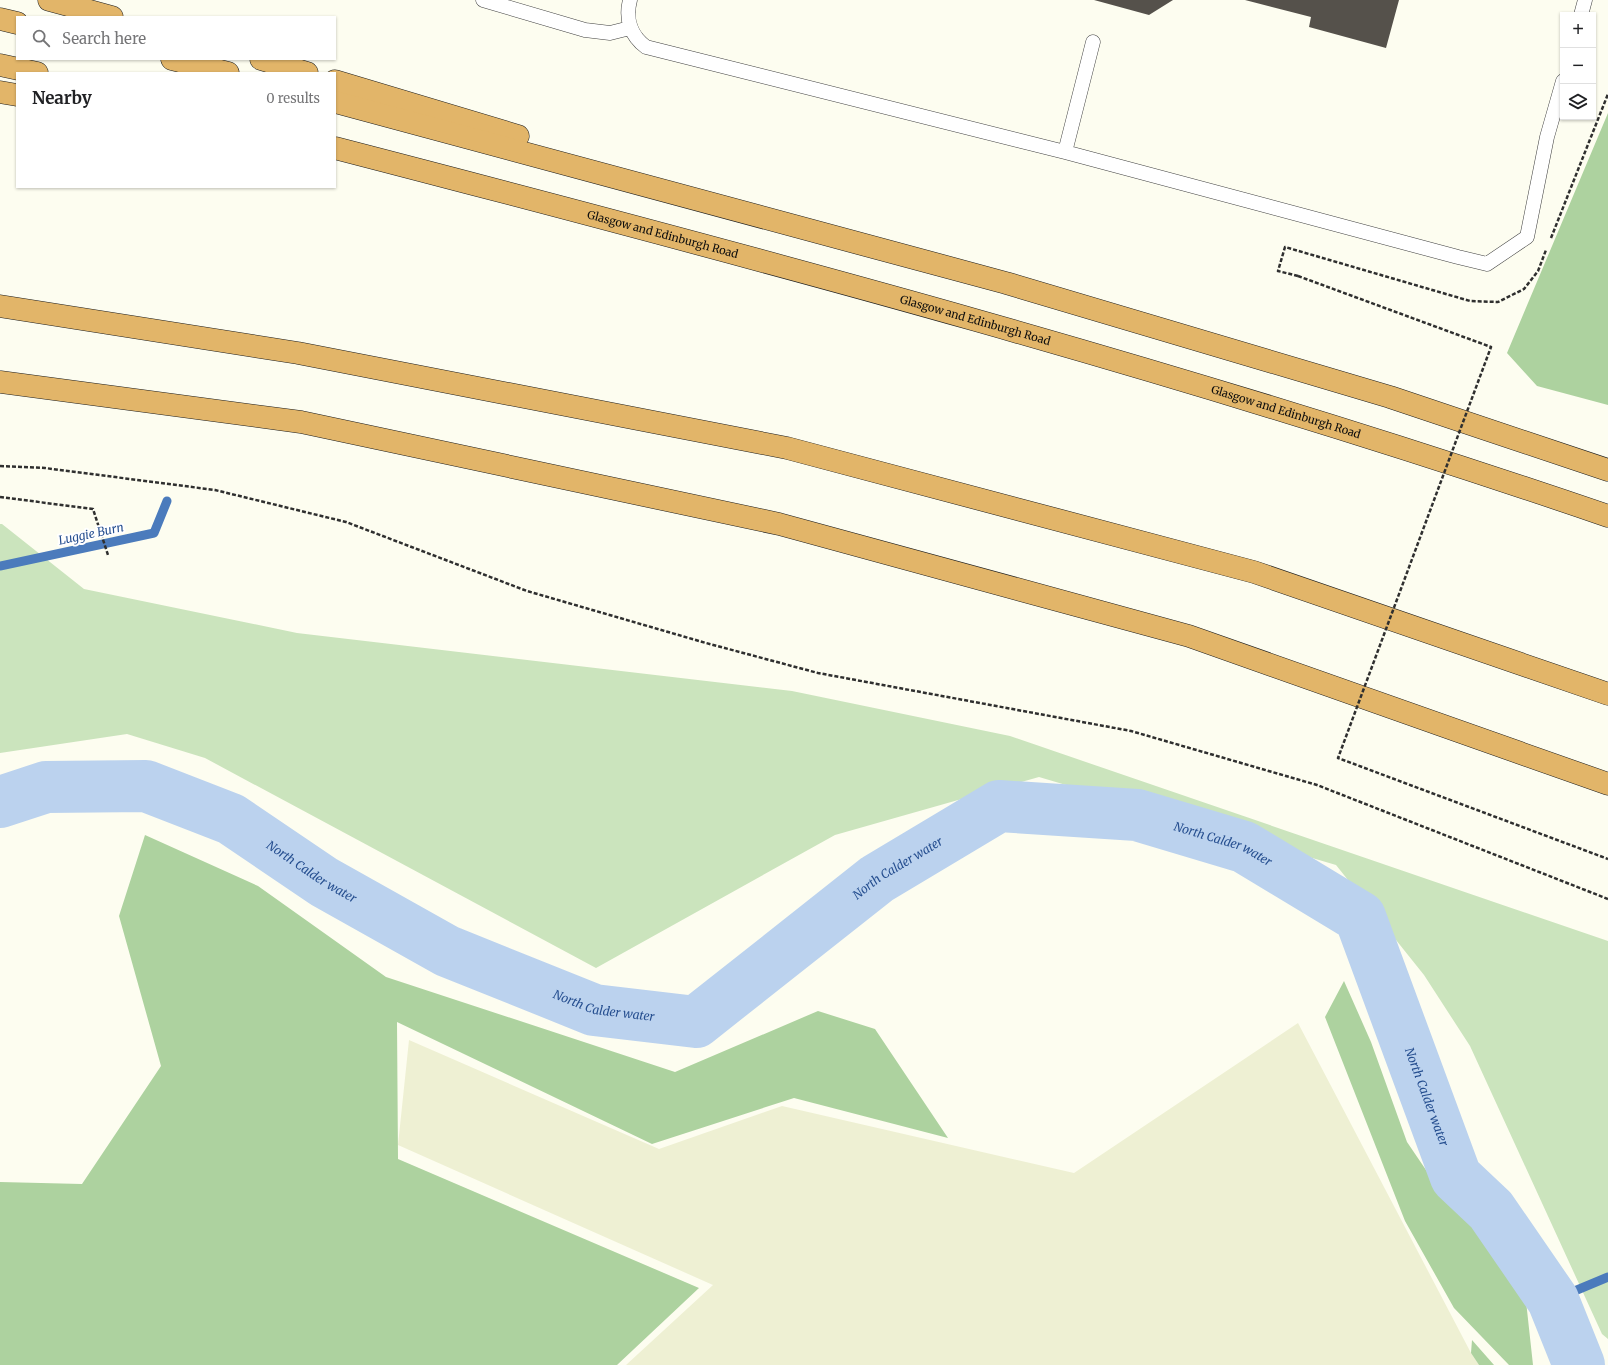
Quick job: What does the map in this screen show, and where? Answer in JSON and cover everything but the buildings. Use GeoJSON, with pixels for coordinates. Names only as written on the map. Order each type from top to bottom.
{"type":"FeatureCollection","features":[{"type":"Feature","properties":{"kind":"highway"},"geometry":{"type":"LineString","coordinates":[[49,0],[108,16]]}},
{"type":"Feature","properties":{"kind":"highway"},"geometry":{"type":"LineString","coordinates":[[0,19],[16,23]]}},
{"type":"Feature","properties":{"kind":"highway"},"geometry":{"type":"LineString","coordinates":[[176,60],[224,72]]}},
{"type":"Feature","properties":{"kind":"highway"},"geometry":{"type":"LineString","coordinates":[[264,60],[304,72]]}},
{"type":"Feature","properties":{"kind":"highway"},"geometry":{"type":"LineString","coordinates":[[0,65],[32,72]]}},
{"type":"Feature","properties":{"kind":"highway"},"geometry":{"type":"LineString","coordinates":[[336,81],[1390,397],[1608,470]]}},
{"type":"Feature","properties":{"kind":"highway"},"geometry":{"type":"LineString","coordinates":[[0,92],[16,95]]}},
{"type":"Feature","properties":{"kind":"highway"},"geometry":{"type":"LineString","coordinates":[[336,102],[1006,283]]}},
{"type":"Feature","properties":{"kind":"highway","name":"Glasgow and Edinburgh Road"},"geometry":{"type":"LineString","coordinates":[[336,148],[505,192],[981,321],[1309,418],[1608,516]]}},
{"type":"Feature","properties":{"kind":"highway"},"geometry":{"type":"LineString","coordinates":[[336,158],[505,192]]}},
{"type":"Feature","properties":{"kind":"highway"},"geometry":{"type":"LineString","coordinates":[[0,306],[298,353],[787,448],[1254,572],[1608,694]]}},
{"type":"Feature","properties":{"kind":"highway"},"geometry":{"type":"LineString","coordinates":[[0,382],[302,422],[779,524],[1189,636],[1608,784]]}},
{"type":"Feature","properties":{"kind":"lane"},"geometry":{"type":"LineString","coordinates":[[483,0],[512,4],[585,30],[610,33],[630,28]]}},
{"type":"Feature","properties":{"kind":"lane"},"geometry":{"type":"LineString","coordinates":[[630,0],[628,6],[630,28],[637,40],[646,47],[1065,152],[1486,264],[1527,237],[1548,137],[1562,84]]}},
{"type":"Feature","properties":{"kind":"lane"},"geometry":{"type":"LineString","coordinates":[[1582,12],[1585,0]]}},
{"type":"Feature","properties":{"kind":"lane"},"geometry":{"type":"LineString","coordinates":[[1065,152],[1093,42]]}},
{"type":"Feature","properties":{"kind":"path"},"geometry":{"type":"LineString","coordinates":[[1298,276],[1491,348],[1338,758],[1608,859]]}},
{"type":"Feature","properties":{"kind":"path"},"geometry":{"type":"LineString","coordinates":[[0,466],[45,468],[215,490],[346,522],[527,591],[706,643],[818,673],[1131,731],[1317,785],[1608,899]]}},
{"type":"Feature","properties":{"kind":"path"},"geometry":{"type":"LineString","coordinates":[[0,497],[88,508],[93,510],[108,555]]}},
{"type":"Feature","properties":{"kind":"green space"},"geometry":{"type":"Polygon","coordinates":[[[1608,113],[1608,405],[1537,386],[1507,353],[1608,113]]]}},
{"type":"Feature","properties":{"kind":"green space"},"geometry":{"type":"Polygon","coordinates":[[[0,524],[2,524],[84,589],[297,633],[792,691],[1010,736],[1608,941],[1608,1339],[1602,1334],[1470,1046],[1424,975],[1336,865],[1039,777],[835,835],[596,968],[205,758],[127,734],[0,753],[0,524]]]}},
{"type":"Feature","properties":{"kind":"green space"},"geometry":{"type":"Polygon","coordinates":[[[145,835],[258,886],[386,977],[675,1072],[818,1011],[875,1029],[948,1138],[794,1098],[652,1144],[397,1022],[398,1159],[699,1288],[617,1365],[0,1365],[0,1182],[82,1184],[161,1066],[119,916],[145,835]]]}},
{"type":"Feature","properties":{"kind":"green space"},"geometry":{"type":"Polygon","coordinates":[[[1344,981],[1371,1042],[1407,1142],[1445,1198],[1472,1225],[1498,1243],[1526,1301],[1533,1365],[1509,1365],[1454,1308],[1405,1221],[1325,1017],[1344,981]]]}},
{"type":"Feature","properties":{"kind":"green space"},"geometry":{"type":"Polygon","coordinates":[[[1298,1023],[1471,1353],[1479,1365],[626,1365],[713,1285],[398,1145],[409,1040],[659,1149],[782,1106],[1074,1173],[1298,1023]]]}},
{"type":"Feature","properties":{"kind":"green space"},"geometry":{"type":"Polygon","coordinates":[[[1472,1340],[1494,1365],[1479,1365],[1471,1353],[1472,1340]]]}},
{"type":"Feature","properties":{"kind":"waterway","name":"Luggie Burn"},"geometry":{"type":"LineString","coordinates":[[0,566],[154,533],[167,501]]}},
{"type":"Feature","properties":{"kind":"waterway","name":"North Calder water"},"geometry":{"type":"LineString","coordinates":[[0,802],[46,787],[146,786],[231,819],[324,882],[447,951],[594,1010],[696,1022],[877,879],[999,806],[1137,815],[1244,847],[1360,917],[1456,1177],[1491,1210],[1553,1300],[1579,1365]]}},
{"type":"Feature","properties":{"kind":"waterway"},"geometry":{"type":"LineString","coordinates":[[1553,1300],[1608,1277]]}}]}
